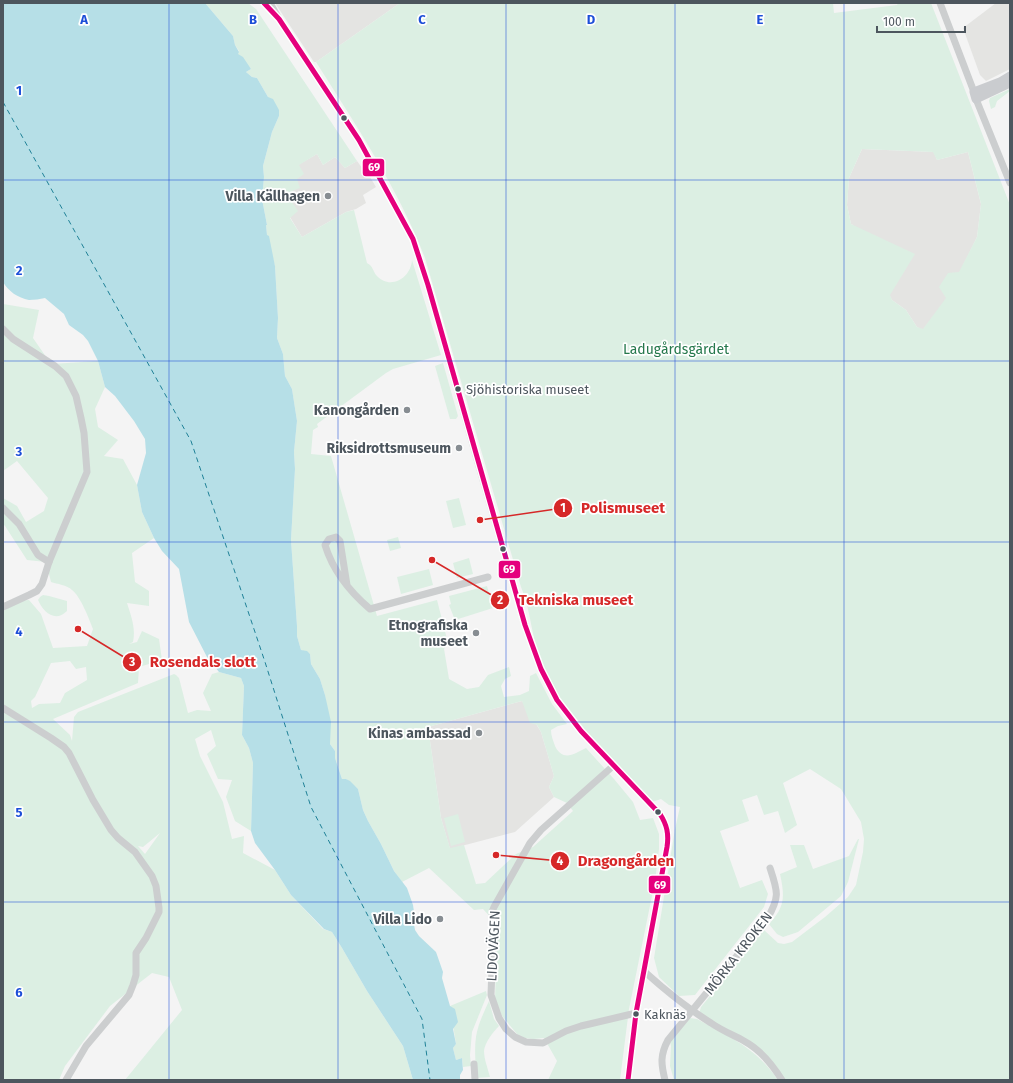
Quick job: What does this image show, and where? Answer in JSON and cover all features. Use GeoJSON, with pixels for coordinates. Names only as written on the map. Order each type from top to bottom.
{"type":"FeatureCollection","features":[{"type":"Feature","properties":{"kind":"main road"},"geometry":{"type":"LineString","coordinates":[[975,96],[1010,76]]}},
{"type":"Feature","properties":{"kind":"main road"},"geometry":{"type":"LineString","coordinates":[[975,96],[1010,83]]}},
{"type":"Feature","properties":{"kind":"street"},"geometry":{"type":"LineString","coordinates":[[264,3],[279,19]]}},
{"type":"Feature","properties":{"kind":"street"},"geometry":{"type":"LineString","coordinates":[[270,3],[358,140],[413,239],[430,292],[478,466],[533,650],[541,669],[557,700],[581,731],[660,814],[667,826],[668,832],[666,852],[645,972],[636,1013],[628,1080]]}},
{"type":"Feature","properties":{"kind":"street"},"geometry":{"type":"LineString","coordinates":[[940,3],[1010,183]]}},
{"type":"Feature","properties":{"kind":"street"},"geometry":{"type":"LineString","coordinates":[[3,329],[14,339],[55,366],[66,376],[76,396],[84,433],[87,472],[49,562],[42,584],[37,591],[3,606]]}},
{"type":"Feature","properties":{"kind":"street"},"geometry":{"type":"LineString","coordinates":[[3,508],[19,524],[38,555],[49,562]]}},
{"type":"Feature","properties":{"kind":"street"},"geometry":{"type":"LineString","coordinates":[[347,585],[340,541],[336,537],[329,539],[325,546],[330,560],[341,578],[355,596],[370,609],[488,577]]}},
{"type":"Feature","properties":{"kind":"street"},"geometry":{"type":"LineString","coordinates":[[3,708],[64,747],[69,753],[93,800],[111,830],[133,851],[154,881],[158,895],[159,912],[146,938],[136,953],[136,976],[134,985],[129,995],[86,1046],[66,1080]]}},
{"type":"Feature","properties":{"kind":"street","name":"LIDOVÄGEN"},"geometry":{"type":"LineString","coordinates":[[613,766],[541,830],[530,843],[494,906],[492,912],[494,924],[491,995],[499,1018],[506,1029],[515,1037],[526,1042],[533,1043],[548,1042],[566,1031],[580,1026],[636,1013]]}},
{"type":"Feature","properties":{"kind":"street","name":"MÖRKA KROKEN"},"geometry":{"type":"LineString","coordinates":[[665,1080],[662,1064],[664,1048],[670,1038],[767,919],[774,906],[777,891],[770,868]]}},
{"type":"Feature","properties":{"kind":"street"},"geometry":{"type":"LineString","coordinates":[[645,972],[692,1012],[756,1049],[768,1059],[782,1080]]}},
{"type":"Feature","properties":{"kind":"street"},"geometry":{"type":"LineString","coordinates":[[474,1064],[475,1080]]}},
{"type":"Feature","properties":{"kind":"shaded area"},"geometry":{"type":"Polygon","coordinates":[[[275,3],[400,3],[314,62],[275,3]]]}},
{"type":"Feature","properties":{"kind":"shaded area"},"geometry":{"type":"Polygon","coordinates":[[[996,3],[1010,3],[1010,69],[986,81],[980,75],[963,28],[996,3]]]}},
{"type":"Feature","properties":{"kind":"shaded area"},"geometry":{"type":"Polygon","coordinates":[[[862,149],[934,152],[937,160],[968,152],[981,204],[977,237],[947,298],[923,330],[917,327],[906,310],[892,300],[853,225],[851,224],[847,205],[849,178],[862,149]]]}},
{"type":"Feature","properties":{"kind":"shaded area"},"geometry":{"type":"Polygon","coordinates":[[[317,154],[323,165],[335,157],[345,168],[357,161],[376,187],[363,195],[366,203],[356,209],[346,212],[302,237],[290,217],[289,198],[297,179],[298,165],[317,154]]]}},
{"type":"Feature","properties":{"kind":"shaded area"},"geometry":{"type":"Polygon","coordinates":[[[522,701],[541,732],[554,776],[549,787],[554,797],[515,832],[450,849],[441,818],[428,727],[522,701]]]}},
{"type":"Feature","properties":{"kind":"green space"},"geometry":{"type":"Polygon","coordinates":[[[205,3],[248,3],[256,9],[357,161],[345,168],[335,157],[323,165],[317,154],[299,165],[304,174],[297,179],[300,188],[292,191],[289,198],[298,211],[290,218],[302,237],[346,212],[354,210],[367,263],[372,267],[376,275],[387,282],[399,280],[408,272],[412,260],[441,355],[393,369],[386,373],[317,424],[318,427],[313,430],[311,454],[331,456],[377,616],[437,600],[448,643],[444,649],[449,679],[467,689],[479,687],[488,675],[509,667],[511,676],[505,679],[501,686],[504,697],[520,695],[529,691],[530,676],[536,673],[552,704],[567,724],[558,726],[551,730],[555,746],[558,751],[562,754],[569,755],[586,748],[633,802],[640,820],[653,818],[659,834],[659,849],[655,881],[629,1009],[620,1080],[548,1080],[557,1061],[544,1038],[525,1038],[517,1034],[502,1016],[495,998],[497,942],[494,921],[483,909],[474,910],[429,868],[402,882],[394,871],[368,821],[363,810],[358,789],[346,779],[342,779],[335,758],[335,751],[330,744],[325,695],[320,679],[311,664],[310,654],[301,650],[297,636],[291,540],[295,469],[294,452],[297,421],[292,389],[285,376],[283,354],[277,338],[278,318],[275,266],[267,236],[267,225],[262,199],[264,177],[263,166],[272,132],[279,116],[257,78],[252,77],[246,72],[251,69],[237,54],[239,51],[235,45],[233,36],[205,3]],[[522,701],[428,727],[441,818],[450,848],[464,845],[476,884],[485,883],[516,854],[533,847],[573,811],[567,803],[554,797],[549,787],[554,776],[541,732],[537,725],[530,723],[522,701]]]}},
{"type":"Feature","properties":{"kind":"green space","name":"Ladugårdsgärdet"},"geometry":{"type":"Polygon","coordinates":[[[400,3],[833,3],[834,13],[897,5],[898,3],[931,3],[1010,205],[1010,1080],[785,1080],[777,1067],[699,1014],[701,1007],[764,930],[778,943],[784,944],[792,942],[848,897],[856,885],[863,852],[864,839],[861,822],[841,789],[810,769],[783,783],[797,825],[785,833],[778,811],[764,815],[757,795],[742,800],[749,821],[720,831],[740,888],[762,880],[768,894],[764,907],[695,995],[679,996],[659,977],[654,958],[680,807],[669,805],[661,799],[652,802],[578,724],[562,701],[549,677],[538,651],[527,605],[425,258],[389,182],[361,133],[316,62],[400,3]],[[862,149],[849,178],[847,205],[851,224],[915,254],[890,295],[892,300],[906,310],[917,327],[923,329],[946,298],[939,287],[948,273],[959,272],[977,237],[981,204],[968,152],[937,160],[933,152],[862,149]]]}},
{"type":"Feature","properties":{"kind":"green space"},"geometry":{"type":"Polygon","coordinates":[[[1010,89],[1010,91],[997,101],[995,107],[991,109],[989,101],[990,98],[1010,89]]]}},
{"type":"Feature","properties":{"kind":"green space"},"geometry":{"type":"Polygon","coordinates":[[[3,304],[39,310],[33,338],[51,364],[98,361],[105,387],[95,409],[98,427],[118,440],[104,456],[123,459],[137,485],[142,512],[154,538],[132,553],[135,582],[149,591],[149,606],[127,603],[133,622],[134,632],[133,642],[129,644],[137,642],[142,631],[159,639],[162,660],[139,667],[138,683],[53,719],[70,735],[72,741],[74,717],[78,712],[174,674],[179,678],[188,713],[197,710],[211,711],[203,693],[212,674],[219,672],[241,678],[244,686],[242,735],[249,748],[253,763],[251,831],[235,821],[226,797],[232,780],[218,779],[207,754],[216,746],[211,730],[195,739],[200,756],[223,802],[232,839],[244,836],[243,853],[275,870],[291,895],[323,929],[332,932],[367,991],[403,1046],[413,1080],[125,1080],[182,1010],[169,977],[152,973],[110,1006],[65,1066],[59,1080],[3,1080],[3,611],[19,602],[29,600],[41,614],[53,648],[87,646],[93,629],[79,598],[75,593],[70,588],[51,582],[46,562],[27,560],[3,524],[3,498],[17,506],[26,522],[44,511],[48,498],[17,461],[3,471],[3,304]],[[70,661],[51,663],[35,697],[31,701],[32,708],[39,704],[60,703],[65,693],[87,680],[86,667],[76,669],[70,661]],[[160,833],[143,847],[138,846],[145,854],[160,833]]]}},
{"type":"Feature","properties":{"kind":"green space"},"geometry":{"type":"Polygon","coordinates":[[[443,363],[458,416],[456,419],[450,419],[435,366],[443,363]]]}},
{"type":"Feature","properties":{"kind":"green space"},"geometry":{"type":"Polygon","coordinates":[[[459,498],[466,525],[453,528],[446,501],[459,498]]]}},
{"type":"Feature","properties":{"kind":"green space"},"geometry":{"type":"Polygon","coordinates":[[[398,537],[401,548],[390,551],[387,540],[398,537]]]}},
{"type":"Feature","properties":{"kind":"green space"},"geometry":{"type":"Polygon","coordinates":[[[469,558],[473,574],[457,578],[453,563],[469,558]]]}},
{"type":"Feature","properties":{"kind":"green space"},"geometry":{"type":"Polygon","coordinates":[[[429,569],[433,585],[401,594],[397,577],[429,569]]]}},
{"type":"Feature","properties":{"kind":"green space"},"geometry":{"type":"Polygon","coordinates":[[[487,586],[493,608],[455,620],[449,605],[451,604],[449,596],[487,586]]]}},
{"type":"Feature","properties":{"kind":"green space"},"geometry":{"type":"Polygon","coordinates":[[[43,595],[67,601],[67,611],[58,616],[54,616],[46,612],[38,600],[43,595]]]}},
{"type":"Feature","properties":{"kind":"green space"},"geometry":{"type":"Polygon","coordinates":[[[458,814],[465,842],[451,846],[444,818],[458,814]]]}},
{"type":"Feature","properties":{"kind":"green space"},"geometry":{"type":"Polygon","coordinates":[[[858,839],[848,882],[841,896],[798,932],[783,937],[777,934],[769,924],[781,907],[783,889],[780,874],[797,867],[790,845],[804,845],[813,869],[849,856],[858,839]]]}},
{"type":"Feature","properties":{"kind":"green space"},"geometry":{"type":"Polygon","coordinates":[[[486,991],[487,995],[472,1032],[470,1055],[471,1066],[463,1067],[462,1058],[456,1060],[453,1048],[456,1044],[450,1006],[486,991]]]}},
{"type":"Feature","properties":{"kind":"green space"},"geometry":{"type":"Polygon","coordinates":[[[489,1001],[494,1019],[499,1026],[492,1034],[484,1051],[485,1061],[490,1077],[476,1078],[476,1037],[489,1001]]]}},
{"type":"Feature","properties":{"kind":"green space"},"geometry":{"type":"Polygon","coordinates":[[[690,1018],[697,1019],[742,1044],[770,1069],[778,1080],[674,1080],[670,1066],[670,1042],[690,1018]]]}},
{"type":"Feature","properties":{"kind":"water"},"geometry":{"type":"Polygon","coordinates":[[[3,3],[205,3],[233,36],[235,45],[239,52],[238,54],[243,57],[251,69],[246,72],[252,77],[257,78],[268,97],[273,99],[279,110],[279,116],[272,132],[263,166],[264,177],[262,199],[267,225],[267,235],[269,236],[275,266],[278,318],[277,338],[283,354],[285,376],[292,389],[297,421],[294,452],[295,469],[291,540],[297,636],[301,650],[307,651],[310,654],[311,664],[320,679],[331,722],[330,744],[335,751],[335,758],[342,779],[350,781],[358,789],[363,810],[368,821],[394,871],[407,888],[413,905],[415,930],[419,936],[436,952],[443,972],[442,978],[450,1006],[455,1009],[458,1022],[453,1029],[456,1044],[453,1048],[456,1060],[462,1058],[463,1070],[460,1075],[460,1080],[413,1080],[403,1046],[367,991],[332,932],[324,929],[291,895],[255,843],[251,831],[253,763],[249,748],[242,735],[244,686],[241,678],[219,672],[207,657],[189,622],[179,569],[162,551],[142,512],[137,485],[146,453],[145,439],[134,421],[115,396],[105,387],[98,361],[88,341],[83,335],[69,325],[64,314],[45,298],[29,300],[21,298],[11,291],[3,282],[3,3]]]}},
{"type":"Feature","properties":{"kind":"ferry route"},"geometry":{"type":"LineString","coordinates":[[3,102],[191,441],[265,662],[311,807],[422,1019],[430,1080]]}},
{"type":"Feature","properties":{"kind":"transit line","name":"69"},"geometry":{"type":"LineString","coordinates":[[264,3],[279,19],[359,140],[413,239],[428,285],[525,625],[541,669],[557,700],[581,731],[660,814],[666,826],[668,834],[667,847],[636,1013],[628,1080]]}},
{"type":"Feature","properties":{"kind":"place","name":"Villa Källhagen"},"geometry":{"type":"Point","coordinates":[328,196]}},
{"type":"Feature","properties":{"kind":"place","name":"Sjöhistoriska museet"},"geometry":{"type":"Point","coordinates":[458,389]}},
{"type":"Feature","properties":{"kind":"place","name":"Kanongården"},"geometry":{"type":"Point","coordinates":[407,410]}},
{"type":"Feature","properties":{"kind":"place","name":"Riksidrottsmuseum"},"geometry":{"type":"Point","coordinates":[459,448]}},
{"type":"Feature","properties":{"kind":"place","name":"Polismuseet"},"geometry":{"type":"Point","coordinates":[480,520]}},
{"type":"Feature","properties":{"kind":"place","name":"Tekniska museet"},"geometry":{"type":"Point","coordinates":[432,560]}},
{"type":"Feature","properties":{"kind":"place","name":"Rosendals slott"},"geometry":{"type":"Point","coordinates":[78,629]}},
{"type":"Feature","properties":{"kind":"place","name":"Etnografiska museet"},"geometry":{"type":"Point","coordinates":[476,633]}},
{"type":"Feature","properties":{"kind":"place","name":"Kinas ambassad"},"geometry":{"type":"Point","coordinates":[479,733]}},
{"type":"Feature","properties":{"kind":"place","name":"Dragongården"},"geometry":{"type":"Point","coordinates":[496,855]}},
{"type":"Feature","properties":{"kind":"place","name":"Villa Lido"},"geometry":{"type":"Point","coordinates":[440,919]}},
{"type":"Feature","properties":{"kind":"place","name":"Kaknäs"},"geometry":{"type":"Point","coordinates":[636,1014]}}]}
